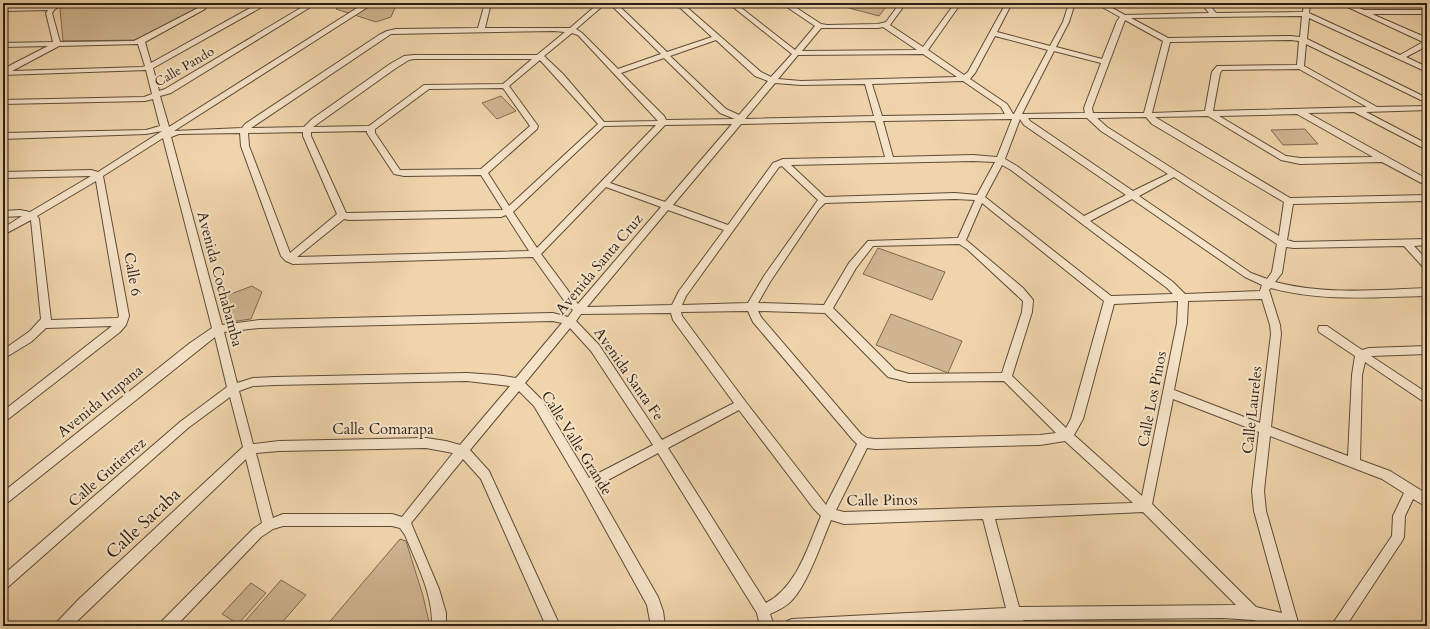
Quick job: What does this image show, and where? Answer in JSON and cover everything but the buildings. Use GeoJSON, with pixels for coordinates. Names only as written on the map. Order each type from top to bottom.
{"type":"FeatureCollection","features":[{"type":"Feature","properties":{"kind":"street"},"geometry":{"type":"LineString","coordinates":[[3,5],[8,3]]}},
{"type":"Feature","properties":{"kind":"street"},"geometry":{"type":"LineString","coordinates":[[57,43],[49,13],[53,8],[63,3]]}},
{"type":"Feature","properties":{"kind":"street"},"geometry":{"type":"LineString","coordinates":[[3,45],[134,43],[203,8],[204,3]]}},
{"type":"Feature","properties":{"kind":"street"},"geometry":{"type":"LineString","coordinates":[[3,72],[142,69],[150,67],[260,6],[262,3]]}},
{"type":"Feature","properties":{"kind":"street","name":"Calle Pando"},"geometry":{"type":"LineString","coordinates":[[3,102],[145,99],[157,96],[175,87],[314,3]]}},
{"type":"Feature","properties":{"kind":"street"},"geometry":{"type":"LineString","coordinates":[[3,232],[99,175],[370,3],[385,3]]}},
{"type":"Feature","properties":{"kind":"street"},"geometry":{"type":"LineString","coordinates":[[481,29],[488,3]]}},
{"type":"Feature","properties":{"kind":"street"},"geometry":{"type":"LineString","coordinates":[[3,136],[244,131],[307,128],[371,128],[427,87],[505,86],[603,3]]}},
{"type":"Feature","properties":{"kind":"street"},"geometry":{"type":"LineString","coordinates":[[612,3],[723,111],[738,120]]}},
{"type":"Feature","properties":{"kind":"street"},"geometry":{"type":"LineString","coordinates":[[678,3],[758,74],[772,80],[787,83],[965,79],[971,73],[1009,3]]}},
{"type":"Feature","properties":{"kind":"street"},"geometry":{"type":"LineString","coordinates":[[731,3],[795,53],[924,52]]}},
{"type":"Feature","properties":{"kind":"street"},"geometry":{"type":"LineString","coordinates":[[784,3],[818,26],[878,26],[888,23],[903,3]]}},
{"type":"Feature","properties":{"kind":"street"},"geometry":{"type":"LineString","coordinates":[[924,52],[958,3]]}},
{"type":"Feature","properties":{"kind":"street"},"geometry":{"type":"LineString","coordinates":[[961,241],[980,198],[1000,160],[1016,116],[1066,22],[1072,3]]}},
{"type":"Feature","properties":{"kind":"street"},"geometry":{"type":"LineString","coordinates":[[1098,3],[1167,40],[1291,38],[1303,40],[1427,101]]}},
{"type":"Feature","properties":{"kind":"street"},"geometry":{"type":"LineString","coordinates":[[1204,3],[1213,14]]}},
{"type":"Feature","properties":{"kind":"street"},"geometry":{"type":"LineString","coordinates":[[1300,67],[1307,3]]}},
{"type":"Feature","properties":{"kind":"street"},"geometry":{"type":"LineString","coordinates":[[1342,3],[1427,42]]}},
{"type":"Feature","properties":{"kind":"street"},"geometry":{"type":"LineString","coordinates":[[3,8],[53,8]]}},
{"type":"Feature","properties":{"kind":"street"},"geometry":{"type":"LineString","coordinates":[[1362,12],[1427,12]]}},
{"type":"Feature","properties":{"kind":"street"},"geometry":{"type":"LineString","coordinates":[[1427,70],[1306,14],[1213,14],[1124,17],[1120,21],[1088,103],[1090,116],[1104,129],[1283,243],[1427,242]]}},
{"type":"Feature","properties":{"kind":"street"},"geometry":{"type":"LineString","coordinates":[[884,24],[1248,275],[1268,284],[1315,294],[1427,292]]}},
{"type":"Feature","properties":{"kind":"street","name":"Avenida Santa Cruz"},"geometry":{"type":"LineString","coordinates":[[404,523],[462,450],[818,26]]}},
{"type":"Feature","properties":{"kind":"street"},"geometry":{"type":"LineString","coordinates":[[481,29],[572,30],[580,34],[661,118],[663,123],[536,254],[293,261],[286,256],[245,146],[244,131],[248,126],[389,32],[481,29]]}},
{"type":"Feature","properties":{"kind":"street"},"geometry":{"type":"LineString","coordinates":[[992,33],[1104,62]]}},
{"type":"Feature","properties":{"kind":"street"},"geometry":{"type":"LineString","coordinates":[[1416,36],[1427,36]]}},
{"type":"Feature","properties":{"kind":"street"},"geometry":{"type":"LineString","coordinates":[[616,72],[716,38]]}},
{"type":"Feature","properties":{"kind":"street"},"geometry":{"type":"LineString","coordinates":[[1167,40],[1148,109],[1148,115],[1155,122],[1277,195],[1289,200],[1427,198]]}},
{"type":"Feature","properties":{"kind":"street","name":"Avenida Cochabamba"},"geometry":{"type":"LineString","coordinates":[[140,41],[150,67],[269,525]]}},
{"type":"Feature","properties":{"kind":"street"},"geometry":{"type":"LineString","coordinates":[[1401,57],[1427,42]]}},
{"type":"Feature","properties":{"kind":"street"},"geometry":{"type":"LineString","coordinates":[[3,72],[49,49],[57,43]]}},
{"type":"Feature","properties":{"kind":"street"},"geometry":{"type":"LineString","coordinates":[[342,215],[307,136],[307,128],[407,58],[541,56],[602,124]]}},
{"type":"Feature","properties":{"kind":"street"},"geometry":{"type":"LineString","coordinates":[[1209,113],[1216,72],[1220,68],[1300,67],[1376,109]]}},
{"type":"Feature","properties":{"kind":"street"},"geometry":{"type":"LineString","coordinates":[[868,82],[890,160]]}},
{"type":"Feature","properties":{"kind":"street"},"geometry":{"type":"LineString","coordinates":[[371,128],[370,133],[397,172],[484,172],[533,129],[534,126],[505,86]]}},
{"type":"Feature","properties":{"kind":"street"},"geometry":{"type":"LineString","coordinates":[[1418,108],[1427,112]]}},
{"type":"Feature","properties":{"kind":"street"},"geometry":{"type":"LineString","coordinates":[[342,215],[349,217],[501,214],[509,211],[602,124],[738,120],[1148,115],[1297,110],[1427,108]]}},
{"type":"Feature","properties":{"kind":"street"},"geometry":{"type":"LineString","coordinates":[[1353,109],[1427,147]]}},
{"type":"Feature","properties":{"kind":"street"},"geometry":{"type":"LineString","coordinates":[[1297,110],[1427,183]]}},
{"type":"Feature","properties":{"kind":"street"},"geometry":{"type":"LineString","coordinates":[[1209,113],[1284,158],[1291,160],[1384,159]]}},
{"type":"Feature","properties":{"kind":"street"},"geometry":{"type":"LineString","coordinates":[[675,309],[682,294],[776,165],[783,162],[973,158],[1000,160],[1014,168],[1084,220],[1170,285],[1184,298]]}},
{"type":"Feature","properties":{"kind":"street"},"geometry":{"type":"LineString","coordinates":[[783,162],[823,200]]}},
{"type":"Feature","properties":{"kind":"street"},"geometry":{"type":"LineString","coordinates":[[484,172],[536,254],[571,303],[579,310],[594,311],[750,307],[827,309],[892,374],[909,378],[1006,377],[1067,436],[1145,506],[1253,612]]}},
{"type":"Feature","properties":{"kind":"street"},"geometry":{"type":"LineString","coordinates":[[3,175],[91,173],[99,175]]}},
{"type":"Feature","properties":{"kind":"street"},"geometry":{"type":"LineString","coordinates":[[1084,220],[1174,174]]}},
{"type":"Feature","properties":{"kind":"street","name":"Calle 6"},"geometry":{"type":"LineString","coordinates":[[99,175],[124,316],[122,322]]}},
{"type":"Feature","properties":{"kind":"street"},"geometry":{"type":"LineString","coordinates":[[605,184],[730,229]]}},
{"type":"Feature","properties":{"kind":"street"},"geometry":{"type":"LineString","coordinates":[[750,307],[767,279],[816,207],[823,200],[955,196],[980,198],[986,201],[1109,300],[1264,295],[1264,290],[1277,273],[1289,200]]}},
{"type":"Feature","properties":{"kind":"street"},"geometry":{"type":"LineString","coordinates":[[3,214],[30,215],[35,219],[46,319],[45,324]]}},
{"type":"Feature","properties":{"kind":"street"},"geometry":{"type":"LineString","coordinates":[[289,259],[342,215]]}},
{"type":"Feature","properties":{"kind":"street"},"geometry":{"type":"LineString","coordinates":[[827,309],[864,249],[872,243],[961,241],[970,247],[1020,291],[1028,300],[1027,312],[1006,377]]}},
{"type":"Feature","properties":{"kind":"street"},"geometry":{"type":"LineString","coordinates":[[1406,242],[1427,266]]}},
{"type":"Feature","properties":{"kind":"street","name":"Calle Laureles"},"geometry":{"type":"LineString","coordinates":[[1264,295],[1271,311],[1276,334],[1258,491],[1260,511],[1291,623]]}},
{"type":"Feature","properties":{"kind":"street","name":"Calle Los Pinos"},"geometry":{"type":"LineString","coordinates":[[1145,506],[1169,393],[1182,323],[1184,298]]}},
{"type":"Feature","properties":{"kind":"street"},"geometry":{"type":"LineString","coordinates":[[750,307],[757,319],[857,436],[864,442],[875,444],[1040,440],[1067,436],[1077,419],[1109,306],[1109,300]]}},
{"type":"Feature","properties":{"kind":"street","name":"Calle Pinos"},"geometry":{"type":"LineString","coordinates":[[675,309],[677,317],[683,327],[818,505],[828,514],[844,518],[1124,509],[1145,506]]}},
{"type":"Feature","properties":{"kind":"street"},"geometry":{"type":"LineString","coordinates":[[218,330],[259,324],[553,317],[570,321]]}},
{"type":"Feature","properties":{"kind":"street","name":"Avenida Santa Fe"},"geometry":{"type":"LineString","coordinates":[[570,321],[595,348],[660,446],[752,592],[762,611],[767,626]]}},
{"type":"Feature","properties":{"kind":"street"},"geometry":{"type":"LineString","coordinates":[[3,355],[45,324],[122,322]]}},
{"type":"Feature","properties":{"kind":"street"},"geometry":{"type":"LineString","coordinates":[[3,417],[122,322]]}},
{"type":"Feature","properties":{"kind":"street"},"geometry":{"type":"LineString","coordinates":[[1323,329],[1427,399]]}},
{"type":"Feature","properties":{"kind":"street","name":"Avenida Irupana"},"geometry":{"type":"LineString","coordinates":[[3,499],[154,377],[218,330]]}},
{"type":"Feature","properties":{"kind":"street"},"geometry":{"type":"LineString","coordinates":[[1361,354],[1381,351],[1427,350]]}},
{"type":"Feature","properties":{"kind":"street"},"geometry":{"type":"LineString","coordinates":[[1354,462],[1357,375],[1361,354]]}},
{"type":"Feature","properties":{"kind":"street"},"geometry":{"type":"LineString","coordinates":[[234,388],[253,382],[467,377],[496,379],[518,383]]}},
{"type":"Feature","properties":{"kind":"street","name":"Calle Valle Grande"},"geometry":{"type":"LineString","coordinates":[[518,383],[538,403],[587,484],[653,602],[656,610],[658,626]]}},
{"type":"Feature","properties":{"kind":"street","name":"Calle Gutierrez"},"geometry":{"type":"LineString","coordinates":[[3,583],[184,425],[234,388]]}},
{"type":"Feature","properties":{"kind":"street"},"geometry":{"type":"LineString","coordinates":[[1169,393],[1386,474],[1427,501]]}},
{"type":"Feature","properties":{"kind":"street"},"geometry":{"type":"LineString","coordinates":[[587,484],[741,404]]}},
{"type":"Feature","properties":{"kind":"street"},"geometry":{"type":"LineString","coordinates":[[762,611],[779,603],[790,593],[800,580],[828,514],[864,442]]}},
{"type":"Feature","properties":{"kind":"street","name":"Calle Comarapa"},"geometry":{"type":"LineString","coordinates":[[249,449],[279,446],[426,443],[462,450]]}},
{"type":"Feature","properties":{"kind":"street","name":"Calle Sacaba"},"geometry":{"type":"LineString","coordinates":[[63,626],[84,604],[249,449]]}},
{"type":"Feature","properties":{"kind":"street"},"geometry":{"type":"LineString","coordinates":[[462,450],[473,460],[485,475],[553,626]]}},
{"type":"Feature","properties":{"kind":"street"},"geometry":{"type":"LineString","coordinates":[[1338,626],[1398,537],[1399,516],[1411,490]]}},
{"type":"Feature","properties":{"kind":"street"},"geometry":{"type":"LineString","coordinates":[[987,513],[1017,620]]}},
{"type":"Feature","properties":{"kind":"street"},"geometry":{"type":"LineString","coordinates":[[167,626],[258,533],[269,525],[283,520],[392,520],[404,523],[410,532],[433,588],[439,613],[439,626]]}},
{"type":"Feature","properties":{"kind":"street"},"geometry":{"type":"LineString","coordinates":[[792,626],[1017,620],[1223,611],[1253,612],[1291,623]]}},
{"type":"Feature","properties":{"kind":"shaded area"},"geometry":{"type":"Polygon","coordinates":[[[72,3],[200,3],[202,7],[141,40],[63,41],[60,9],[72,3]]]}},
{"type":"Feature","properties":{"kind":"shaded area"},"geometry":{"type":"Polygon","coordinates":[[[340,3],[397,3],[391,17],[376,22],[336,9],[340,3]]]}},
{"type":"Feature","properties":{"kind":"shaded area"},"geometry":{"type":"Polygon","coordinates":[[[853,3],[889,3],[879,16],[849,8],[853,3]]]}},
{"type":"Feature","properties":{"kind":"shaded area"},"geometry":{"type":"Polygon","coordinates":[[[501,96],[516,111],[497,119],[482,103],[501,96]]]}},
{"type":"Feature","properties":{"kind":"shaded area"},"geometry":{"type":"Polygon","coordinates":[[[1305,129],[1318,144],[1283,145],[1271,130],[1305,129]]]}},
{"type":"Feature","properties":{"kind":"shaded area"},"geometry":{"type":"Polygon","coordinates":[[[878,248],[945,272],[932,300],[863,274],[878,248]]]}},
{"type":"Feature","properties":{"kind":"shaded area"},"geometry":{"type":"Polygon","coordinates":[[[252,286],[262,292],[251,319],[230,322],[220,298],[252,286]]]}},
{"type":"Feature","properties":{"kind":"shaded area"},"geometry":{"type":"Polygon","coordinates":[[[891,314],[962,341],[948,373],[876,345],[891,314]]]}},
{"type":"Feature","properties":{"kind":"shaded area"},"geometry":{"type":"Polygon","coordinates":[[[400,539],[406,541],[423,596],[430,626],[326,626],[400,539]]]}},
{"type":"Feature","properties":{"kind":"shaded area"},"geometry":{"type":"Polygon","coordinates":[[[281,580],[306,595],[279,626],[241,626],[281,580]]]}},
{"type":"Feature","properties":{"kind":"shaded area"},"geometry":{"type":"Polygon","coordinates":[[[251,583],[266,593],[238,624],[222,614],[251,583]]]}}]}
